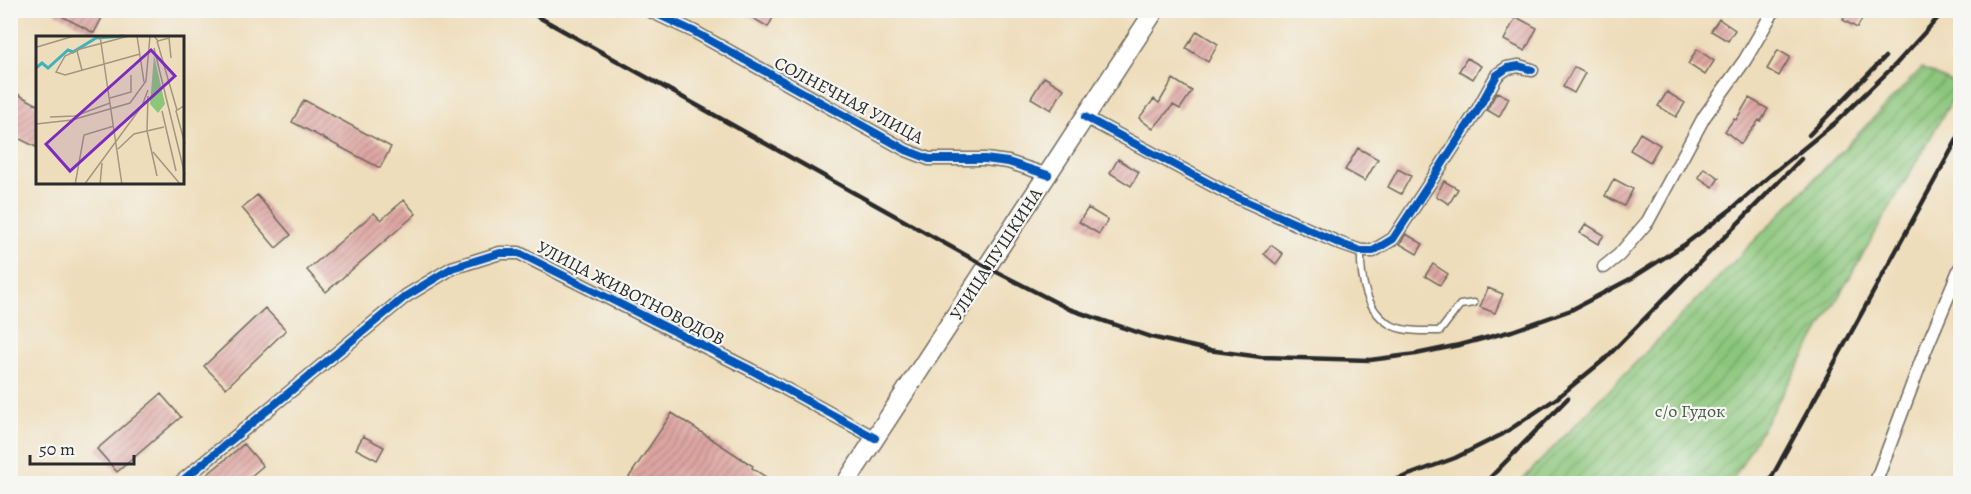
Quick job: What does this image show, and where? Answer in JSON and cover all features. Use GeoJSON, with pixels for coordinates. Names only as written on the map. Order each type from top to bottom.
{"type":"FeatureCollection","features":[{"type":"Feature","properties":{"kind":"main road","name":"УЛИЦА ПУШКИНА"},"geometry":{"type":"LineString","coordinates":[[845,483],[1155,10]]}},
{"type":"Feature","properties":{"kind":"street","name":"СОЛНЕЧНАЯ УЛИЦА"},"geometry":{"type":"LineString","coordinates":[[648,10],[693,31],[906,150],[929,159],[985,159],[1008,162],[1048,175]]}},
{"type":"Feature","properties":{"kind":"street"},"geometry":{"type":"LineString","coordinates":[[1604,267],[1619,255],[1648,221],[1704,117],[1745,60],[1774,10]]}},
{"type":"Feature","properties":{"kind":"street"},"geometry":{"type":"LineString","coordinates":[[1085,117],[1225,192],[1361,251],[1373,251],[1393,239],[1477,111],[1497,75],[1507,68],[1520,66],[1532,70]]}},
{"type":"Feature","properties":{"kind":"street","name":"УЛИЦА ЖИВОТНОВОДОВ"},"geometry":{"type":"LineString","coordinates":[[178,483],[406,296],[452,268],[483,257],[509,252],[519,253],[740,365],[875,438]]}},
{"type":"Feature","properties":{"kind":"street"},"geometry":{"type":"LineString","coordinates":[[1875,483],[1925,351],[1960,268]]}},
{"type":"Feature","properties":{"kind":"lane"},"geometry":{"type":"LineString","coordinates":[[1361,251],[1362,283],[1379,315],[1393,326],[1410,330],[1440,332],[1460,305],[1474,303]]}},
{"type":"Feature","properties":{"kind":"green space","name":"с/о Гудок"},"geometry":{"type":"Polygon","coordinates":[[[1922,68],[1960,86],[1731,483],[1519,483],[1922,68]]]}},
{"type":"Feature","properties":{"kind":"building"},"geometry":{"type":"Polygon","coordinates":[[[50,10],[106,10],[94,33],[50,10]]]}},
{"type":"Feature","properties":{"kind":"building"},"geometry":{"type":"Polygon","coordinates":[[[739,10],[777,10],[768,27],[739,10]]]}},
{"type":"Feature","properties":{"kind":"building"},"geometry":{"type":"Polygon","coordinates":[[[1848,10],[1867,10],[1857,28],[1843,20],[1848,10]]]}},
{"type":"Feature","properties":{"kind":"building"},"geometry":{"type":"Polygon","coordinates":[[[1516,17],[1537,28],[1525,51],[1504,40],[1516,17]]]}},
{"type":"Feature","properties":{"kind":"building"},"geometry":{"type":"Polygon","coordinates":[[[1719,19],[1735,30],[1728,41],[1711,31],[1719,19]]]}},
{"type":"Feature","properties":{"kind":"building"},"geometry":{"type":"Polygon","coordinates":[[[1197,31],[1218,44],[1208,62],[1186,48],[1197,31]]]}},
{"type":"Feature","properties":{"kind":"building"},"geometry":{"type":"Polygon","coordinates":[[[1697,49],[1714,61],[1705,75],[1688,64],[1697,49]]]}},
{"type":"Feature","properties":{"kind":"building"},"geometry":{"type":"Polygon","coordinates":[[[1778,50],[1790,57],[1779,76],[1767,69],[1778,50]]]}},
{"type":"Feature","properties":{"kind":"building"},"geometry":{"type":"Polygon","coordinates":[[[1467,58],[1481,66],[1473,79],[1459,71],[1467,58]]]}},
{"type":"Feature","properties":{"kind":"building"},"geometry":{"type":"Polygon","coordinates":[[[1574,67],[1585,73],[1574,93],[1563,87],[1574,67]]]}},
{"type":"Feature","properties":{"kind":"building"},"geometry":{"type":"Polygon","coordinates":[[[1044,77],[1064,89],[1051,110],[1031,98],[1044,77]]]}},
{"type":"Feature","properties":{"kind":"building"},"geometry":{"type":"Polygon","coordinates":[[[1173,79],[1192,91],[1180,109],[1173,105],[1153,129],[1139,118],[1154,99],[1159,103],[1173,79]]]}},
{"type":"Feature","properties":{"kind":"building"},"geometry":{"type":"Polygon","coordinates":[[[10,90],[36,104],[36,147],[10,134],[10,90]]]}},
{"type":"Feature","properties":{"kind":"building"},"geometry":{"type":"Polygon","coordinates":[[[1497,92],[1509,98],[1499,117],[1487,110],[1497,92]]]}},
{"type":"Feature","properties":{"kind":"building"},"geometry":{"type":"Polygon","coordinates":[[[1667,92],[1685,103],[1676,117],[1658,106],[1667,92]]]}},
{"type":"Feature","properties":{"kind":"building"},"geometry":{"type":"Polygon","coordinates":[[[1749,98],[1768,109],[1741,144],[1725,131],[1734,119],[1736,120],[1749,98]]]}},
{"type":"Feature","properties":{"kind":"building"},"geometry":{"type":"Polygon","coordinates":[[[304,100],[391,147],[380,168],[292,122],[304,100]]]}},
{"type":"Feature","properties":{"kind":"building"},"geometry":{"type":"Polygon","coordinates":[[[1640,133],[1660,145],[1650,162],[1630,150],[1640,133]]]}},
{"type":"Feature","properties":{"kind":"building"},"geometry":{"type":"Polygon","coordinates":[[[1358,148],[1378,159],[1365,181],[1345,170],[1358,148]]]}},
{"type":"Feature","properties":{"kind":"building"},"geometry":{"type":"Polygon","coordinates":[[[1118,159],[1139,172],[1131,186],[1110,173],[1118,159]]]}},
{"type":"Feature","properties":{"kind":"building"},"geometry":{"type":"Polygon","coordinates":[[[1704,168],[1719,178],[1713,187],[1698,177],[1704,168]]]}},
{"type":"Feature","properties":{"kind":"building"},"geometry":{"type":"Polygon","coordinates":[[[1398,169],[1411,176],[1401,194],[1388,187],[1398,169]]]}},
{"type":"Feature","properties":{"kind":"building"},"geometry":{"type":"Polygon","coordinates":[[[1614,179],[1633,189],[1624,206],[1605,196],[1614,179]]]}},
{"type":"Feature","properties":{"kind":"building"},"geometry":{"type":"Polygon","coordinates":[[[1444,181],[1458,189],[1449,204],[1436,196],[1444,181]]]}},
{"type":"Feature","properties":{"kind":"building"},"geometry":{"type":"Polygon","coordinates":[[[257,195],[291,235],[276,248],[242,208],[257,195]]]}},
{"type":"Feature","properties":{"kind":"building"},"geometry":{"type":"Polygon","coordinates":[[[404,200],[416,214],[326,292],[307,270],[374,213],[381,220],[404,200]]]}},
{"type":"Feature","properties":{"kind":"building"},"geometry":{"type":"Polygon","coordinates":[[[1088,208],[1108,220],[1099,234],[1079,222],[1088,208]]]}},
{"type":"Feature","properties":{"kind":"building"},"geometry":{"type":"Polygon","coordinates":[[[1586,224],[1604,235],[1598,244],[1580,233],[1586,224]]]}},
{"type":"Feature","properties":{"kind":"building"},"geometry":{"type":"Polygon","coordinates":[[[1406,234],[1423,244],[1417,254],[1400,244],[1406,234]]]}},
{"type":"Feature","properties":{"kind":"building"},"geometry":{"type":"Polygon","coordinates":[[[1271,245],[1283,254],[1276,264],[1264,254],[1271,245]]]}},
{"type":"Feature","properties":{"kind":"building"},"geometry":{"type":"Polygon","coordinates":[[[1433,264],[1448,274],[1440,285],[1425,276],[1433,264]]]}},
{"type":"Feature","properties":{"kind":"building"},"geometry":{"type":"Polygon","coordinates":[[[1488,288],[1503,294],[1495,313],[1480,307],[1488,288]]]}},
{"type":"Feature","properties":{"kind":"building"},"geometry":{"type":"Polygon","coordinates":[[[265,308],[286,330],[226,388],[204,366],[265,308]]]}},
{"type":"Feature","properties":{"kind":"building"},"geometry":{"type":"Polygon","coordinates":[[[161,394],[181,417],[117,472],[97,449],[161,394]]]}},
{"type":"Feature","properties":{"kind":"building"},"geometry":{"type":"Polygon","coordinates":[[[672,413],[775,483],[638,483],[629,477],[672,413]]]}},
{"type":"Feature","properties":{"kind":"building"},"geometry":{"type":"Polygon","coordinates":[[[363,436],[384,447],[377,460],[356,449],[363,436]]]}},
{"type":"Feature","properties":{"kind":"building"},"geometry":{"type":"Polygon","coordinates":[[[244,444],[263,466],[243,483],[197,483],[244,444]]]}},
{"type":"Feature","properties":{"kind":"railway"},"geometry":{"type":"LineString","coordinates":[[526,10],[987,267],[1069,309],[1151,337],[1208,350],[1261,357],[1370,360],[1416,354],[1512,331],[1571,310],[1632,278],[1684,245],[1734,207],[1836,122],[1896,64],[1945,10]]}},
{"type":"Feature","properties":{"kind":"railway"},"geometry":{"type":"LineString","coordinates":[[1809,135],[1885,57]]}},
{"type":"Feature","properties":{"kind":"railway"},"geometry":{"type":"LineString","coordinates":[[1768,484],[1960,134]]}},
{"type":"Feature","properties":{"kind":"railway"},"geometry":{"type":"LineString","coordinates":[[1384,484],[1455,458],[1503,434],[1557,398],[1605,359],[1801,159]]}},
{"type":"Feature","properties":{"kind":"railway"},"geometry":{"type":"LineString","coordinates":[[1484,484],[1568,398]]}},
{"type":"Feature","properties":{"kind":"cycle path"},"geometry":{"type":"LineString","coordinates":[[648,10],[693,31],[906,150],[929,159],[985,159],[1008,162],[1048,175]]}},
{"type":"Feature","properties":{"kind":"cycle path"},"geometry":{"type":"LineString","coordinates":[[1085,117],[1225,192],[1341,244],[1361,251],[1373,251],[1393,239],[1477,111],[1497,75],[1507,68],[1519,66],[1532,70]]}},
{"type":"Feature","properties":{"kind":"cycle path"},"geometry":{"type":"LineString","coordinates":[[178,484],[406,296],[452,268],[500,253],[519,253],[751,370],[875,438]]}}]}
